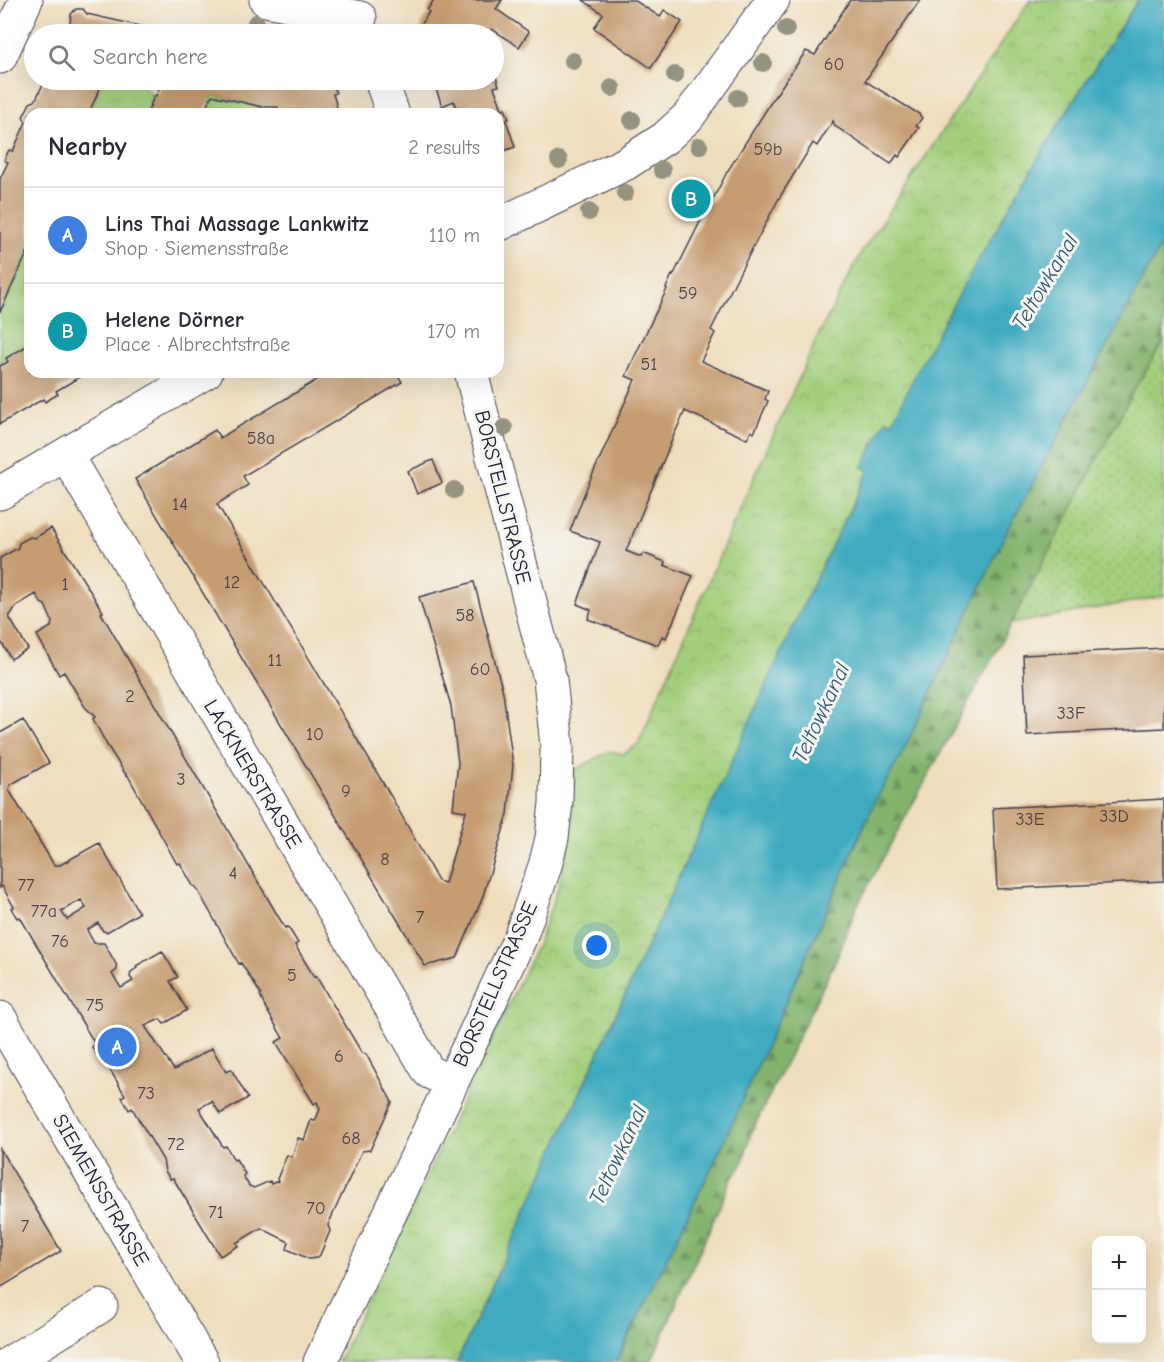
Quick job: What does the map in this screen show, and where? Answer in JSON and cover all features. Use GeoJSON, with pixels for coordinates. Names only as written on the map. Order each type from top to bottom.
{"type":"FeatureCollection","features":[{"type":"Feature","properties":{"kind":"street"},"geometry":{"type":"LineString","coordinates":[[0,57],[26,0]]}},
{"type":"Feature","properties":{"kind":"street"},"geometry":{"type":"LineString","coordinates":[[266,0],[366,17]]}},
{"type":"Feature","properties":{"kind":"street"},"geometry":{"type":"LineString","coordinates":[[504,222],[626,164],[665,138],[688,117],[773,0]]}},
{"type":"Feature","properties":{"kind":"street"},"geometry":{"type":"LineString","coordinates":[[385,90],[391,108]]}},
{"type":"Feature","properties":{"kind":"street"},"geometry":{"type":"LineString","coordinates":[[0,493],[196,378]]}},
{"type":"Feature","properties":{"kind":"street","name":"BORSTELLSTRASSE"},"geometry":{"type":"LineString","coordinates":[[320,1362],[520,938],[545,866],[552,838],[556,803],[557,746],[551,688],[520,517],[473,378]]}},
{"type":"Feature","properties":{"kind":"street","name":"LACKNERSTRASSE"},"geometry":{"type":"LineString","coordinates":[[66,454],[429,1072],[451,1082]]}},
{"type":"Feature","properties":{"kind":"street","name":"SIEMENSSTRASSE"},"geometry":{"type":"LineString","coordinates":[[0,1018],[202,1362]]}},
{"type":"Feature","properties":{"kind":"street"},"geometry":{"type":"LineString","coordinates":[[11,1362],[101,1306]]}},
{"type":"Feature","properties":{"kind":"green space"},"geometry":{"type":"Polygon","coordinates":[[[1030,0],[1138,0],[1056,128],[1001,221],[892,423],[886,420],[863,467],[869,470],[810,590],[457,1362],[338,1362],[540,939],[567,855],[573,771],[610,751],[623,754],[638,744],[819,334],[860,255],[1030,0]]]}},
{"type":"Feature","properties":{"kind":"green space"},"geometry":{"type":"Polygon","coordinates":[[[98,90],[148,90],[154,96],[149,108],[92,108],[98,90]]]}},
{"type":"Feature","properties":{"kind":"green space"},"geometry":{"type":"Polygon","coordinates":[[[212,95],[262,107],[262,108],[209,108],[212,95]]]}},
{"type":"Feature","properties":{"kind":"green space"},"geometry":{"type":"Polygon","coordinates":[[[1164,240],[1164,341],[1134,390],[1011,624],[857,906],[836,960],[751,1133],[742,1165],[731,1180],[651,1362],[616,1362],[721,1148],[875,801],[902,754],[1006,533],[1164,240]]]}},
{"type":"Feature","properties":{"kind":"green space"},"geometry":{"type":"Polygon","coordinates":[[[24,260],[24,347],[0,364],[0,314],[24,260]]]}},
{"type":"Feature","properties":{"kind":"green space"},"geometry":{"type":"Polygon","coordinates":[[[1164,341],[1164,596],[1011,624],[1134,390],[1164,341]]]}},
{"type":"Feature","properties":{"kind":"water","name":"Teltowkanal"},"geometry":{"type":"Polygon","coordinates":[[[1138,0],[1164,0],[1164,240],[1006,533],[902,754],[875,801],[721,1148],[616,1362],[457,1362],[810,590],[869,471],[863,467],[886,420],[892,423],[934,339],[999,224],[1057,127],[1138,0]]]}},
{"type":"Feature","properties":{"kind":"building"},"geometry":{"type":"Polygon","coordinates":[[[434,0],[502,0],[496,9],[529,32],[519,47],[504,37],[504,24],[422,24],[429,12],[427,10],[434,0]]]}},
{"type":"Feature","properties":{"kind":"building"},"geometry":{"type":"Polygon","coordinates":[[[583,0],[634,0],[660,17],[664,10],[682,22],[651,68],[594,28],[603,14],[583,0]]]}},
{"type":"Feature","properties":{"kind":"building"},"geometry":{"type":"Polygon","coordinates":[[[850,0],[920,0],[865,81],[922,118],[916,126],[919,128],[899,157],[897,155],[891,164],[835,126],[833,121],[817,146],[813,143],[778,200],[740,272],[711,330],[715,333],[701,361],[768,391],[765,399],[768,401],[754,433],[751,431],[747,439],[685,411],[674,435],[626,551],[641,557],[643,553],[665,562],[664,565],[693,576],[666,638],[662,636],[658,645],[588,619],[591,610],[577,604],[600,542],[570,531],[635,380],[626,376],[672,275],[711,200],[773,99],[806,51],[815,55],[850,0]]]}},
{"type":"Feature","properties":{"kind":"building"},"geometry":{"type":"Polygon","coordinates":[[[76,9],[83,9],[87,14],[131,24],[70,24],[71,14],[76,9]]]}},
{"type":"Feature","properties":{"kind":"building"},"geometry":{"type":"Polygon","coordinates":[[[40,90],[99,90],[91,108],[28,108],[30,103],[35,101],[40,90]]]}},
{"type":"Feature","properties":{"kind":"building"},"geometry":{"type":"Polygon","coordinates":[[[159,90],[335,90],[336,93],[333,94],[337,108],[262,107],[212,95],[206,108],[149,108],[159,90]]]}},
{"type":"Feature","properties":{"kind":"building"},"geometry":{"type":"Polygon","coordinates":[[[436,90],[495,90],[502,108],[456,108],[454,101],[442,106],[436,90]]]}},
{"type":"Feature","properties":{"kind":"building"},"geometry":{"type":"Polygon","coordinates":[[[505,108],[509,119],[506,120],[515,147],[504,151],[505,108]]]}},
{"type":"Feature","properties":{"kind":"building"},"geometry":{"type":"Polygon","coordinates":[[[24,126],[24,260],[0,312],[0,179],[8,162],[4,160],[9,150],[13,151],[24,126]]]}},
{"type":"Feature","properties":{"kind":"building"},"geometry":{"type":"Polygon","coordinates":[[[24,348],[24,378],[78,378],[56,391],[58,394],[45,402],[43,399],[0,424],[0,366],[8,362],[6,358],[24,348]]]}},
{"type":"Feature","properties":{"kind":"building"},"geometry":{"type":"Polygon","coordinates":[[[320,378],[400,378],[402,382],[243,476],[248,485],[217,504],[392,798],[438,881],[445,883],[466,811],[453,809],[458,763],[451,706],[419,597],[474,582],[503,692],[513,765],[508,814],[482,899],[457,958],[425,966],[135,479],[215,430],[220,438],[320,378]]]}},
{"type":"Feature","properties":{"kind":"building"},"geometry":{"type":"Polygon","coordinates":[[[433,460],[442,483],[417,494],[408,471],[433,460]]]}},
{"type":"Feature","properties":{"kind":"building"},"geometry":{"type":"Polygon","coordinates":[[[51,528],[103,612],[101,613],[285,928],[288,927],[298,943],[295,945],[314,977],[316,976],[362,1053],[366,1054],[392,1102],[370,1150],[362,1151],[328,1225],[330,1231],[317,1258],[309,1259],[287,1249],[289,1242],[261,1228],[236,1243],[238,1246],[220,1256],[173,1178],[170,1179],[165,1171],[163,1160],[132,1108],[129,1110],[122,1097],[125,1095],[106,1063],[103,1065],[92,1047],[95,1044],[20,917],[17,918],[11,908],[14,907],[2,886],[0,888],[0,733],[23,720],[49,763],[10,785],[9,790],[54,865],[60,865],[99,843],[139,913],[107,932],[103,931],[98,923],[87,930],[94,943],[104,943],[117,966],[117,970],[112,974],[121,988],[133,981],[130,977],[131,972],[137,968],[136,966],[162,951],[178,977],[170,981],[187,1010],[164,1024],[160,1019],[145,1026],[174,1070],[212,1048],[226,1072],[231,1069],[248,1098],[220,1114],[212,1101],[199,1108],[223,1147],[226,1146],[234,1160],[236,1159],[249,1186],[254,1188],[270,1181],[271,1184],[278,1181],[287,1155],[292,1157],[298,1138],[304,1140],[311,1120],[315,1121],[320,1109],[317,1102],[314,1104],[276,1042],[283,1038],[265,1007],[261,994],[241,963],[239,964],[196,887],[193,886],[180,863],[177,864],[127,774],[107,745],[93,719],[95,717],[85,707],[64,672],[59,675],[37,635],[51,627],[52,621],[45,605],[41,603],[36,594],[16,606],[9,617],[28,649],[11,659],[0,640],[0,558],[18,548],[19,543],[30,537],[35,538],[51,528]],[[81,900],[61,911],[67,920],[86,908],[81,900]]]}},
{"type":"Feature","properties":{"kind":"building"},"geometry":{"type":"Polygon","coordinates":[[[1164,648],[1164,728],[1027,735],[1023,655],[1164,648]]]}},
{"type":"Feature","properties":{"kind":"building"},"geometry":{"type":"Polygon","coordinates":[[[1164,799],[1164,881],[997,889],[993,808],[1164,799]]]}},
{"type":"Feature","properties":{"kind":"building"},"geometry":{"type":"Polygon","coordinates":[[[0,1149],[61,1251],[0,1288],[0,1149]]]}},
{"type":"Feature","properties":{"kind":"place","name":"Helene Dörner"},"geometry":{"type":"Point","coordinates":[691,199]}},
{"type":"Feature","properties":{"kind":"place","name":"Lins Thai Massage Lankwitz"},"geometry":{"type":"Point","coordinates":[117,1047]}}]}
